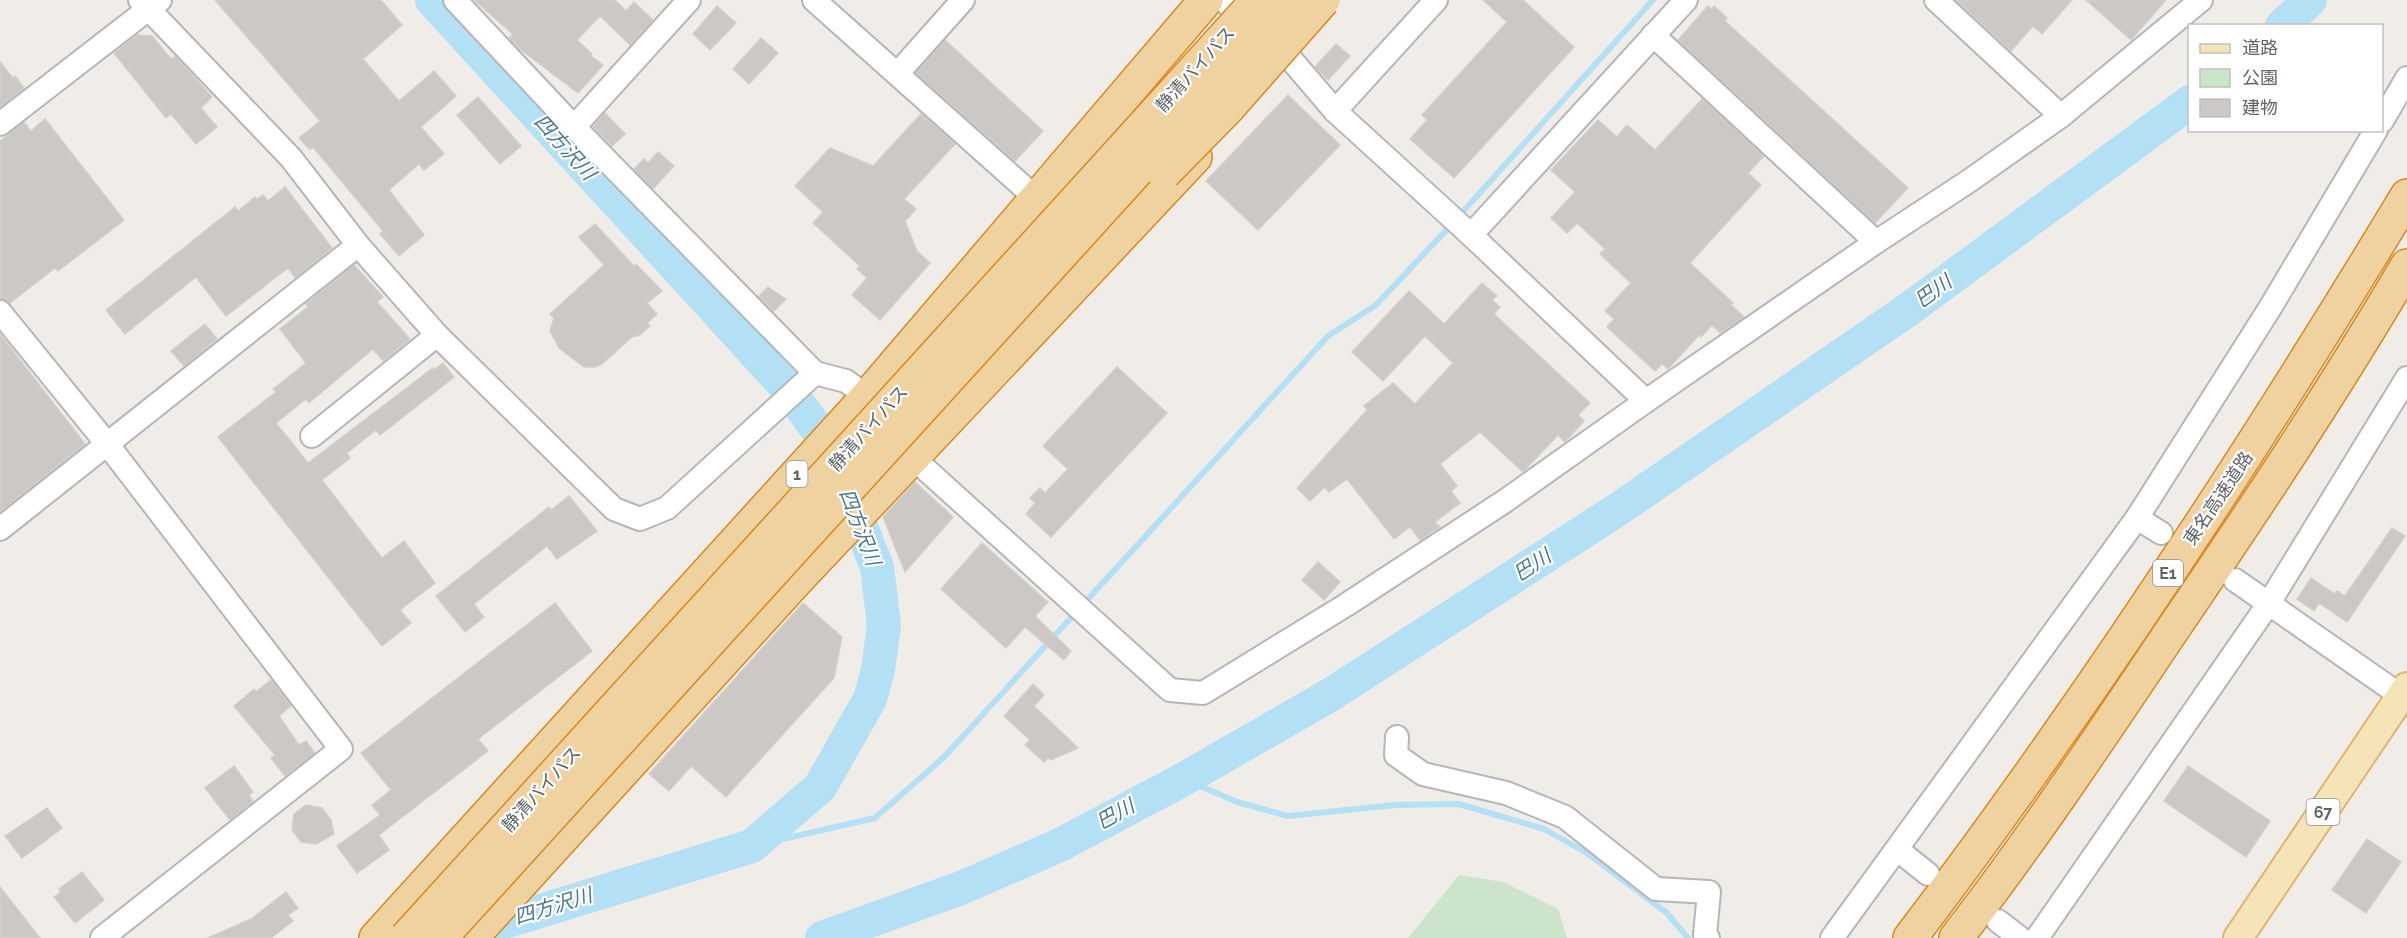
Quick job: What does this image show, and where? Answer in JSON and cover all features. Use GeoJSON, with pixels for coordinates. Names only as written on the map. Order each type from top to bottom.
{"type":"FeatureCollection","features":[{"type":"Feature","properties":{"kind":"highway","name":"1"},"geometry":{"type":"LineString","coordinates":[[376,938],[871,409],[1037,199],[1206,0]]}},
{"type":"Feature","properties":{"kind":"highway"},"geometry":{"type":"LineString","coordinates":[[871,409],[948,314],[1227,0]]}},
{"type":"Feature","properties":{"kind":"highway","name":"静清バイパス"},"geometry":{"type":"LineString","coordinates":[[406,938],[871,409],[1258,0]]}},
{"type":"Feature","properties":{"kind":"highway","name":"静清バイパス"},"geometry":{"type":"LineString","coordinates":[[440,938],[915,441],[1292,0]]}},
{"type":"Feature","properties":{"kind":"highway"},"geometry":{"type":"LineString","coordinates":[[471,938],[795,582],[1013,328],[1225,111],[1323,0]]}},
{"type":"Feature","properties":{"kind":"highway"},"geometry":{"type":"LineString","coordinates":[[915,441],[1342,0]]}},
{"type":"Feature","properties":{"kind":"highway","name":"東名高速道路"},"geometry":{"type":"LineString","coordinates":[[1910,938],[2077,708],[2223,492],[2407,196]]}},
{"type":"Feature","properties":{"kind":"highway","name":"東名高速道路"},"geometry":{"type":"LineString","coordinates":[[1956,938],[2106,729],[2260,501],[2407,266]]}},
{"type":"Feature","properties":{"kind":"main road","name":"67"},"geometry":{"type":"LineString","coordinates":[[2238,938],[2405,694]]}},
{"type":"Feature","properties":{"kind":"street"},"geometry":{"type":"LineString","coordinates":[[455,0],[811,378],[846,381],[871,409],[915,441],[1170,690],[1203,693],[1346,605],[1495,508],[1876,242],[1970,181],[2061,116],[2201,0]]}},
{"type":"Feature","properties":{"kind":"street"},"geometry":{"type":"LineString","coordinates":[[574,127],[689,0]]}},
{"type":"Feature","properties":{"kind":"street"},"geometry":{"type":"LineString","coordinates":[[814,0],[1037,199]]}},
{"type":"Feature","properties":{"kind":"street"},"geometry":{"type":"LineString","coordinates":[[898,73],[963,0]]}},
{"type":"Feature","properties":{"kind":"street"},"geometry":{"type":"LineString","coordinates":[[1223,0],[1289,57],[1335,111],[1471,235],[1646,401]]}},
{"type":"Feature","properties":{"kind":"street"},"geometry":{"type":"LineString","coordinates":[[1335,111],[1436,0]]}},
{"type":"Feature","properties":{"kind":"street"},"geometry":{"type":"LineString","coordinates":[[1471,235],[1686,0]]}},
{"type":"Feature","properties":{"kind":"street"},"geometry":{"type":"LineString","coordinates":[[1936,0],[2061,116]]}},
{"type":"Feature","properties":{"kind":"street"},"geometry":{"type":"LineString","coordinates":[[0,124],[150,3],[291,158],[358,245],[437,335],[614,509],[640,519],[667,508],[811,378]]}},
{"type":"Feature","properties":{"kind":"street"},"geometry":{"type":"LineString","coordinates":[[1653,35],[1876,242]]}},
{"type":"Feature","properties":{"kind":"street"},"geometry":{"type":"LineString","coordinates":[[2383,119],[2407,78]]}},
{"type":"Feature","properties":{"kind":"street"},"geometry":{"type":"LineString","coordinates":[[1833,938],[2137,518],[2270,308],[2375,132]]}},
{"type":"Feature","properties":{"kind":"street"},"geometry":{"type":"LineString","coordinates":[[0,529],[358,245]]}},
{"type":"Feature","properties":{"kind":"street"},"geometry":{"type":"LineString","coordinates":[[0,312],[108,445],[341,749],[102,938]]}},
{"type":"Feature","properties":{"kind":"street"},"geometry":{"type":"LineString","coordinates":[[312,436],[437,335]]}},
{"type":"Feature","properties":{"kind":"street"},"geometry":{"type":"LineString","coordinates":[[2037,938],[2269,603],[2407,378]]}},
{"type":"Feature","properties":{"kind":"street"},"geometry":{"type":"LineString","coordinates":[[2137,518],[2161,533]]}},
{"type":"Feature","properties":{"kind":"street"},"geometry":{"type":"LineString","coordinates":[[2235,580],[2405,694]]}},
{"type":"Feature","properties":{"kind":"street"},"geometry":{"type":"LineString","coordinates":[[1397,738],[1396,755],[1423,774],[1506,793],[1565,817],[1656,889],[1709,892],[1705,935],[1708,938]]}},
{"type":"Feature","properties":{"kind":"street"},"geometry":{"type":"LineString","coordinates":[[1898,850],[1928,874]]}},
{"type":"Feature","properties":{"kind":"street"},"geometry":{"type":"LineString","coordinates":[[1998,921],[2019,938]]}},
{"type":"Feature","properties":{"kind":"green space"},"geometry":{"type":"Polygon","coordinates":[[[1459,875],[1503,882],[1558,909],[1567,938],[1408,938],[1459,875]]]}},
{"type":"Feature","properties":{"kind":"building"},"geometry":{"type":"Polygon","coordinates":[[[215,0],[381,0],[402,25],[363,59],[399,101],[434,71],[456,96],[421,127],[444,154],[424,170],[419,164],[389,190],[424,235],[399,256],[380,234],[383,231],[313,147],[310,150],[299,138],[320,121],[215,0]]]}},
{"type":"Feature","properties":{"kind":"building"},"geometry":{"type":"Polygon","coordinates":[[[474,0],[615,0],[626,11],[634,2],[653,20],[630,45],[600,16],[577,40],[592,54],[591,56],[603,65],[578,93],[520,49],[509,38],[513,34],[474,0]]]}},
{"type":"Feature","properties":{"kind":"building"},"geometry":{"type":"Polygon","coordinates":[[[1483,0],[1523,0],[1574,47],[1454,178],[1410,139],[1427,120],[1422,115],[1507,22],[1483,0]]]}},
{"type":"Feature","properties":{"kind":"building"},"geometry":{"type":"Polygon","coordinates":[[[1956,0],[2072,0],[2042,34],[2033,26],[2011,51],[1956,0]]]}},
{"type":"Feature","properties":{"kind":"building"},"geometry":{"type":"Polygon","coordinates":[[[2086,0],[2166,0],[2131,40],[2086,0]]]}},
{"type":"Feature","properties":{"kind":"building"},"geometry":{"type":"Polygon","coordinates":[[[717,6],[736,23],[710,50],[693,34],[717,6]]]}},
{"type":"Feature","properties":{"kind":"building"},"geometry":{"type":"Polygon","coordinates":[[[1708,6],[1712,9],[1714,6],[1727,18],[1725,21],[1908,188],[1875,223],[1678,40],[1708,6]]]}},
{"type":"Feature","properties":{"kind":"building"},"geometry":{"type":"Polygon","coordinates":[[[137,35],[152,36],[171,59],[175,56],[212,97],[201,108],[217,127],[196,144],[171,114],[166,118],[114,53],[137,35]]]}},
{"type":"Feature","properties":{"kind":"building"},"geometry":{"type":"Polygon","coordinates":[[[761,38],[778,53],[749,84],[733,69],[761,38]]]}},
{"type":"Feature","properties":{"kind":"building"},"geometry":{"type":"Polygon","coordinates":[[[945,40],[1043,131],[1015,161],[916,73],[945,40]]]}},
{"type":"Feature","properties":{"kind":"building"},"geometry":{"type":"Polygon","coordinates":[[[1336,44],[1350,56],[1328,80],[1315,67],[1336,44]]]}},
{"type":"Feature","properties":{"kind":"building"},"geometry":{"type":"Polygon","coordinates":[[[0,62],[24,88],[0,107],[0,62]]]}},
{"type":"Feature","properties":{"kind":"building"},"geometry":{"type":"Polygon","coordinates":[[[1288,95],[1340,145],[1258,230],[1206,181],[1288,95]]]}},
{"type":"Feature","properties":{"kind":"building"},"geometry":{"type":"Polygon","coordinates":[[[478,97],[521,146],[500,164],[457,115],[478,97]]]}},
{"type":"Feature","properties":{"kind":"building"},"geometry":{"type":"Polygon","coordinates":[[[1702,99],[1764,156],[1748,173],[1761,185],[1690,263],[1733,303],[1731,305],[1744,317],[1720,333],[1712,325],[1701,337],[1699,335],[1668,369],[1662,364],[1655,371],[1607,327],[1614,319],[1605,311],[1631,283],[1600,254],[1605,249],[1577,223],[1567,233],[1551,218],[1575,192],[1551,170],[1598,120],[1617,137],[1627,125],[1655,150],[1702,99]]]}},
{"type":"Feature","properties":{"kind":"building"},"geometry":{"type":"Polygon","coordinates":[[[605,113],[625,134],[612,146],[593,127],[605,113]]]}},
{"type":"Feature","properties":{"kind":"building"},"geometry":{"type":"Polygon","coordinates":[[[921,114],[955,144],[904,199],[916,209],[905,221],[917,251],[930,263],[880,320],[852,295],[867,278],[857,269],[860,266],[813,223],[823,212],[795,186],[830,148],[873,166],[921,114]]]}},
{"type":"Feature","properties":{"kind":"building"},"geometry":{"type":"Polygon","coordinates":[[[45,119],[124,220],[58,271],[55,268],[10,303],[0,299],[0,141],[24,122],[31,131],[45,119]]]}},
{"type":"Feature","properties":{"kind":"building"},"geometry":{"type":"Polygon","coordinates":[[[658,152],[674,166],[653,189],[634,169],[644,159],[648,163],[658,152]]]}},
{"type":"Feature","properties":{"kind":"building"},"geometry":{"type":"Polygon","coordinates":[[[285,187],[332,248],[295,278],[288,268],[226,316],[196,277],[125,334],[106,310],[235,207],[238,211],[255,197],[257,199],[263,195],[268,201],[285,187]]]}},
{"type":"Feature","properties":{"kind":"building"},"geometry":{"type":"Polygon","coordinates":[[[595,224],[634,266],[636,264],[662,291],[647,303],[657,314],[647,323],[650,326],[640,335],[632,337],[602,364],[595,367],[584,367],[559,348],[550,331],[554,318],[550,314],[604,265],[579,237],[595,224]]]}},
{"type":"Feature","properties":{"kind":"building"},"geometry":{"type":"Polygon","coordinates":[[[354,265],[383,297],[377,302],[410,339],[383,361],[373,349],[309,403],[306,399],[276,423],[308,463],[433,368],[434,370],[443,363],[454,377],[380,435],[376,430],[347,453],[350,458],[322,480],[382,558],[404,541],[435,583],[400,610],[411,623],[382,646],[218,437],[276,392],[273,389],[306,363],[280,329],[308,307],[306,304],[354,265]]]}},
{"type":"Feature","properties":{"kind":"building"},"geometry":{"type":"Polygon","coordinates":[[[1482,283],[1497,296],[1492,300],[1500,307],[1494,314],[1590,403],[1578,415],[1584,421],[1565,442],[1558,435],[1523,472],[1480,432],[1440,464],[1457,486],[1451,491],[1460,503],[1435,522],[1440,527],[1420,540],[1410,527],[1394,539],[1347,479],[1329,492],[1325,487],[1310,501],[1297,488],[1367,410],[1364,406],[1393,383],[1415,404],[1453,363],[1425,336],[1383,381],[1352,352],[1409,291],[1444,324],[1482,283]]]}},
{"type":"Feature","properties":{"kind":"building"},"geometry":{"type":"Polygon","coordinates":[[[768,287],[786,299],[774,311],[759,296],[768,287]]]}},
{"type":"Feature","properties":{"kind":"building"},"geometry":{"type":"Polygon","coordinates":[[[205,324],[217,339],[184,366],[171,351],[205,324]]]}},
{"type":"Feature","properties":{"kind":"building"},"geometry":{"type":"Polygon","coordinates":[[[0,334],[85,444],[0,512],[0,334]]]}},
{"type":"Feature","properties":{"kind":"building"},"geometry":{"type":"Polygon","coordinates":[[[1117,367],[1167,413],[1051,537],[1026,514],[1035,503],[1030,498],[1040,488],[1045,493],[1068,469],[1043,446],[1117,367]]]}},
{"type":"Feature","properties":{"kind":"building"},"geometry":{"type":"Polygon","coordinates":[[[915,482],[953,517],[905,572],[883,517],[915,482]]]}},
{"type":"Feature","properties":{"kind":"building"},"geometry":{"type":"Polygon","coordinates":[[[569,496],[597,531],[557,559],[547,546],[474,604],[484,617],[465,632],[436,596],[549,507],[551,510],[569,496]]]}},
{"type":"Feature","properties":{"kind":"building"},"geometry":{"type":"Polygon","coordinates":[[[2392,528],[2405,536],[2347,622],[2319,603],[2314,611],[2297,599],[2311,578],[2335,594],[2337,591],[2345,596],[2392,528]]]}},
{"type":"Feature","properties":{"kind":"building"},"geometry":{"type":"Polygon","coordinates":[[[982,543],[1048,602],[1035,616],[1071,651],[1064,660],[1025,627],[1006,648],[941,589],[982,543]]]}},
{"type":"Feature","properties":{"kind":"building"},"geometry":{"type":"Polygon","coordinates":[[[1318,562],[1340,582],[1324,600],[1302,580],[1318,562]]]}},
{"type":"Feature","properties":{"kind":"building"},"geometry":{"type":"Polygon","coordinates":[[[555,603],[592,651],[478,739],[488,751],[379,835],[389,850],[357,873],[337,846],[380,815],[372,805],[391,790],[361,753],[555,603]]]}},
{"type":"Feature","properties":{"kind":"building"},"geometry":{"type":"Polygon","coordinates":[[[803,603],[842,637],[834,678],[726,797],[691,766],[669,791],[649,774],[803,603]]]}},
{"type":"Feature","properties":{"kind":"building"},"geometry":{"type":"Polygon","coordinates":[[[271,680],[291,706],[279,716],[299,745],[306,741],[315,753],[285,776],[271,758],[275,755],[234,706],[254,689],[256,692],[271,680]]]}},
{"type":"Feature","properties":{"kind":"building"},"geometry":{"type":"Polygon","coordinates":[[[1033,684],[1044,695],[1034,706],[1078,748],[1051,760],[1048,758],[1044,762],[1025,745],[1030,740],[1004,716],[1033,684]]]}},
{"type":"Feature","properties":{"kind":"building"},"geometry":{"type":"Polygon","coordinates":[[[234,766],[253,792],[249,795],[253,801],[230,820],[205,788],[234,766]]]}},
{"type":"Feature","properties":{"kind":"building"},"geometry":{"type":"Polygon","coordinates":[[[2188,766],[2270,821],[2246,857],[2164,801],[2188,766]]]}},
{"type":"Feature","properties":{"kind":"building"},"geometry":{"type":"Polygon","coordinates":[[[306,805],[322,808],[331,820],[334,834],[316,844],[301,842],[292,830],[294,814],[306,805]]]}},
{"type":"Feature","properties":{"kind":"building"},"geometry":{"type":"Polygon","coordinates":[[[47,808],[62,828],[22,858],[5,836],[47,808]]]}},
{"type":"Feature","properties":{"kind":"building"},"geometry":{"type":"Polygon","coordinates":[[[2367,839],[2401,862],[2366,913],[2332,890],[2367,839]]]}},
{"type":"Feature","properties":{"kind":"building"},"geometry":{"type":"Polygon","coordinates":[[[82,872],[104,900],[75,923],[54,897],[61,892],[59,889],[82,872]]]}},
{"type":"Feature","properties":{"kind":"building"},"geometry":{"type":"Polygon","coordinates":[[[0,887],[40,938],[0,938],[0,887]]]}},
{"type":"Feature","properties":{"kind":"building"},"geometry":{"type":"Polygon","coordinates":[[[286,892],[298,908],[288,915],[293,921],[271,938],[208,938],[251,919],[286,892]]]}},
{"type":"Feature","properties":{"kind":"waterway","name":"四方沢川"},"geometry":{"type":"LineString","coordinates":[[432,0],[787,388],[828,444],[877,567],[884,625],[878,670],[870,699],[820,787],[752,846],[465,934]]}},
{"type":"Feature","properties":{"kind":"waterway"},"geometry":{"type":"LineString","coordinates":[[1459,216],[1653,0]]}},
{"type":"Feature","properties":{"kind":"waterway","name":"巴川"},"geometry":{"type":"LineString","coordinates":[[2284,24],[2310,0]]}},
{"type":"Feature","properties":{"kind":"waterway","name":"巴川"},"geometry":{"type":"LineString","coordinates":[[822,938],[961,888],[1060,845],[1184,779],[1330,695],[1617,510],[1909,309],[2188,103]]}},
{"type":"Feature","properties":{"kind":"waterway"},"geometry":{"type":"LineString","coordinates":[[752,846],[875,818],[944,757],[1328,336],[1376,305],[1452,224]]}},
{"type":"Feature","properties":{"kind":"waterway"},"geometry":{"type":"LineString","coordinates":[[1184,779],[1237,802],[1288,816],[1395,805],[1459,804],[1544,829],[1587,853],[1667,913],[1688,938]]}}]}
